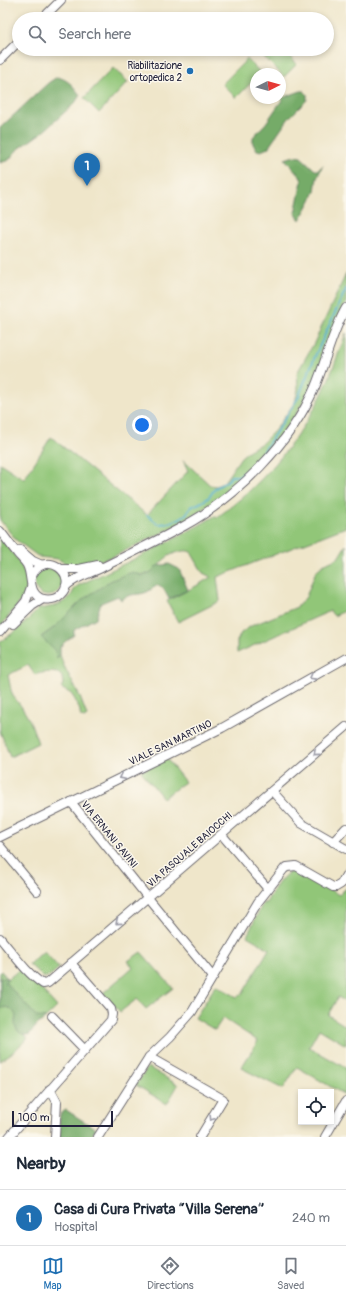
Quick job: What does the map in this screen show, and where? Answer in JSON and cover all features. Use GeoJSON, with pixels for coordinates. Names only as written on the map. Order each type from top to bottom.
{"type":"FeatureCollection","features":[{"type":"Feature","properties":{"kind":"street"},"geometry":{"type":"LineString","coordinates":[[49,12],[61,0]]}},
{"type":"Feature","properties":{"kind":"street"},"geometry":{"type":"LineString","coordinates":[[0,60],[12,48]]}},
{"type":"Feature","properties":{"kind":"street"},"geometry":{"type":"LineString","coordinates":[[31,587],[36,594],[43,599],[48,600],[57,597],[71,581],[103,568],[184,526],[219,504],[254,473],[281,443],[297,419],[314,388],[346,308]]}},
{"type":"Feature","properties":{"kind":"street"},"geometry":{"type":"LineString","coordinates":[[0,531],[27,565],[31,578],[31,587],[26,601],[0,632]]}},
{"type":"Feature","properties":{"kind":"street"},"geometry":{"type":"LineString","coordinates":[[7,539],[34,561],[42,565]]}},
{"type":"Feature","properties":{"kind":"street"},"geometry":{"type":"LineString","coordinates":[[31,578],[33,572],[42,565],[52,564],[62,569],[78,569],[114,561]]}},
{"type":"Feature","properties":{"kind":"street"},"geometry":{"type":"LineString","coordinates":[[62,569],[66,577],[66,586]]}},
{"type":"Feature","properties":{"kind":"street"},"geometry":{"type":"LineString","coordinates":[[0,632],[13,624],[32,606],[43,599]]}},
{"type":"Feature","properties":{"kind":"street","name":"VIALE SAN MARTINO"},"geometry":{"type":"LineString","coordinates":[[0,837],[224,726],[346,658]]}},
{"type":"Feature","properties":{"kind":"street","name":"VIA PASQUALE BAIOCCHI"},"geometry":{"type":"LineString","coordinates":[[0,938],[23,965],[39,981],[45,984],[222,835],[346,727]]}},
{"type":"Feature","properties":{"kind":"street"},"geometry":{"type":"LineString","coordinates":[[272,791],[301,823],[346,849]]}},
{"type":"Feature","properties":{"kind":"street","name":"VIA ERNANI SAVINI"},"geometry":{"type":"LineString","coordinates":[[71,802],[213,977]]}},
{"type":"Feature","properties":{"kind":"street"},"geometry":{"type":"LineString","coordinates":[[333,842],[346,828]]}},
{"type":"Feature","properties":{"kind":"street"},"geometry":{"type":"LineString","coordinates":[[222,835],[268,889]]}},
{"type":"Feature","properties":{"kind":"street"},"geometry":{"type":"LineString","coordinates":[[0,846],[37,891]]}},
{"type":"Feature","properties":{"kind":"street"},"geometry":{"type":"LineString","coordinates":[[98,1137],[149,1057],[170,1037],[192,1012],[258,902],[287,867],[296,866],[332,887],[336,887],[341,884],[346,875]]}},
{"type":"Feature","properties":{"kind":"street"},"geometry":{"type":"LineString","coordinates":[[9,1137],[111,1020],[111,1009],[71,963]]}},
{"type":"Feature","properties":{"kind":"street"},"geometry":{"type":"LineString","coordinates":[[52,1016],[85,1050]]}},
{"type":"Feature","properties":{"kind":"street"},"geometry":{"type":"LineString","coordinates":[[149,1057],[223,1099],[200,1137]]}},
{"type":"Feature","properties":{"kind":"street"},"geometry":{"type":"LineString","coordinates":[[50,1089],[57,1102],[54,1137]]}},
{"type":"Feature","properties":{"kind":"street"},"geometry":{"type":"LineString","coordinates":[[326,1137],[346,1101]]}},
{"type":"Feature","properties":{"kind":"green space"},"geometry":{"type":"Polygon","coordinates":[[[263,56],[289,56],[297,64],[286,75],[286,68],[275,68],[263,56]]]}},
{"type":"Feature","properties":{"kind":"green space"},"geometry":{"type":"Polygon","coordinates":[[[247,59],[256,68],[250,68],[250,84],[236,98],[222,84],[247,59]]]}},
{"type":"Feature","properties":{"kind":"green space"},"geometry":{"type":"Polygon","coordinates":[[[113,68],[128,82],[99,113],[84,98],[113,68]]]}},
{"type":"Feature","properties":{"kind":"green space"},"geometry":{"type":"Polygon","coordinates":[[[57,77],[68,81],[80,95],[75,103],[44,131],[16,151],[9,160],[0,163],[0,128],[48,83],[57,77]]]}},
{"type":"Feature","properties":{"kind":"green space"},"geometry":{"type":"Polygon","coordinates":[[[304,91],[307,94],[307,100],[289,118],[268,148],[261,151],[257,150],[253,144],[253,137],[266,123],[279,104],[286,104],[286,96],[304,91]]]}},
{"type":"Feature","properties":{"kind":"green space"},"geometry":{"type":"Polygon","coordinates":[[[294,156],[301,157],[315,170],[318,170],[323,165],[317,178],[315,191],[300,220],[295,213],[302,181],[300,176],[285,159],[294,156]]]}},
{"type":"Feature","properties":{"kind":"green space"},"geometry":{"type":"Polygon","coordinates":[[[346,274],[346,302],[314,380],[295,416],[260,463],[242,480],[210,505],[180,524],[112,557],[89,564],[70,566],[58,559],[39,557],[16,540],[0,520],[0,463],[24,479],[51,437],[147,515],[188,471],[183,460],[210,485],[217,486],[224,482],[241,457],[262,443],[275,430],[295,402],[298,389],[297,373],[314,343],[346,274]]]}},
{"type":"Feature","properties":{"kind":"green space"},"geometry":{"type":"Polygon","coordinates":[[[346,333],[346,527],[217,577],[220,601],[178,622],[167,601],[211,577],[203,573],[189,551],[172,554],[149,573],[143,575],[136,574],[82,600],[55,627],[41,637],[55,651],[57,658],[60,655],[80,697],[87,716],[84,718],[81,717],[79,707],[73,697],[70,693],[61,688],[63,684],[62,677],[58,673],[46,672],[35,675],[28,665],[8,675],[13,696],[30,721],[38,743],[10,757],[0,731],[0,642],[17,630],[39,609],[55,606],[65,601],[71,596],[75,588],[79,585],[182,535],[215,516],[216,518],[248,492],[289,447],[311,414],[328,381],[346,333]]]}},
{"type":"Feature","properties":{"kind":"green space"},"geometry":{"type":"Polygon","coordinates":[[[0,537],[20,564],[24,572],[27,588],[25,596],[0,627],[0,537]]]}},
{"type":"Feature","properties":{"kind":"green space"},"geometry":{"type":"Polygon","coordinates":[[[346,545],[346,610],[334,616],[330,611],[237,653],[237,641],[241,633],[251,626],[297,607],[306,597],[316,571],[323,565],[338,558],[346,545]]]}},
{"type":"Feature","properties":{"kind":"green space"},"geometry":{"type":"Polygon","coordinates":[[[169,564],[179,569],[188,590],[169,599],[163,588],[158,585],[144,593],[131,595],[121,600],[118,596],[101,603],[96,618],[74,630],[74,635],[60,647],[60,655],[56,658],[55,651],[41,637],[55,627],[82,600],[110,581],[133,572],[143,576],[150,573],[157,566],[169,564]]]}},
{"type":"Feature","properties":{"kind":"green space"},"geometry":{"type":"Polygon","coordinates":[[[48,568],[58,572],[62,582],[58,592],[48,596],[38,592],[34,582],[38,572],[48,568]]]}},
{"type":"Feature","properties":{"kind":"green space"},"geometry":{"type":"Polygon","coordinates":[[[166,758],[185,782],[163,798],[141,771],[166,758]]]}},
{"type":"Feature","properties":{"kind":"green space"},"geometry":{"type":"Polygon","coordinates":[[[292,871],[296,871],[339,895],[346,888],[346,1002],[338,997],[328,1015],[346,1026],[346,1045],[319,1029],[309,1047],[346,1068],[345,1095],[297,1067],[283,1089],[241,1068],[258,1041],[223,1018],[215,1030],[195,1018],[216,985],[237,997],[243,993],[269,949],[247,936],[263,903],[266,903],[284,876],[292,871]]]}},
{"type":"Feature","properties":{"kind":"green space"},"geometry":{"type":"Polygon","coordinates":[[[44,951],[59,968],[47,977],[43,977],[29,964],[44,951]]]}},
{"type":"Feature","properties":{"kind":"green space"},"geometry":{"type":"Polygon","coordinates":[[[141,952],[173,988],[146,1009],[137,999],[120,1012],[103,993],[133,967],[128,961],[141,952]]]}},
{"type":"Feature","properties":{"kind":"green space"},"geometry":{"type":"Polygon","coordinates":[[[20,969],[37,984],[57,1007],[46,1018],[40,1018],[24,1034],[28,1038],[13,1052],[0,1061],[0,972],[1,971],[8,979],[20,969]]]}},
{"type":"Feature","properties":{"kind":"green space"},"geometry":{"type":"Polygon","coordinates":[[[3,977],[8,979],[5,982],[37,1017],[46,1018],[37,1025],[29,1035],[21,1034],[17,1030],[15,1024],[16,1016],[12,1010],[5,1007],[0,1009],[0,978],[3,977]]]}},
{"type":"Feature","properties":{"kind":"green space"},"geometry":{"type":"Polygon","coordinates":[[[148,1067],[178,1085],[167,1104],[136,1085],[148,1067]]]}},
{"type":"Feature","properties":{"kind":"green space"},"geometry":{"type":"Polygon","coordinates":[[[66,1110],[96,1129],[91,1137],[60,1137],[60,1114],[66,1110]]]}},
{"type":"Feature","properties":{"kind":"waterway"},"geometry":{"type":"LineString","coordinates":[[147,515],[158,524],[168,523],[179,519],[192,507],[207,499],[216,488],[227,482],[231,476],[240,476],[256,463],[298,398],[316,354],[346,289]]}},
{"type":"Feature","properties":{"kind":"place","name":"Riabilitazione ortopedica 2"},"geometry":{"type":"Point","coordinates":[190,71]}},
{"type":"Feature","properties":{"kind":"place","name":"Casa di Cura Privata “Villa Serena”"},"geometry":{"type":"Point","coordinates":[87,186]}}]}
